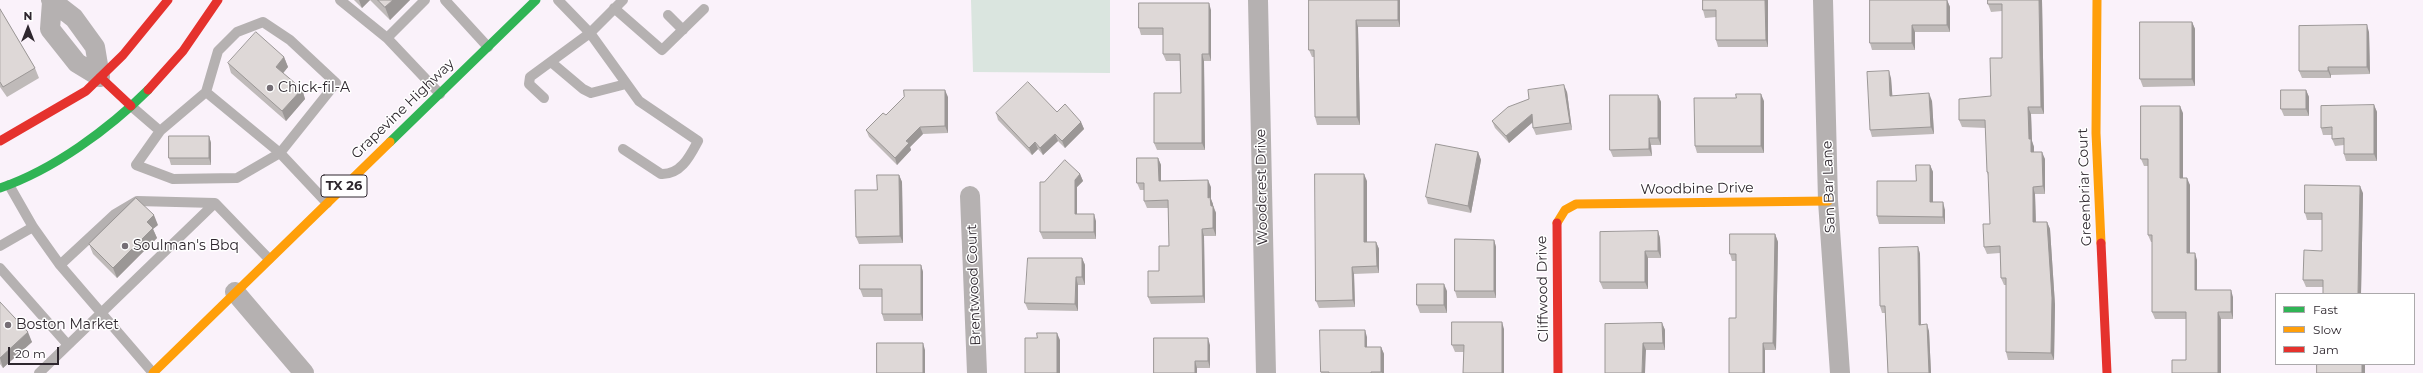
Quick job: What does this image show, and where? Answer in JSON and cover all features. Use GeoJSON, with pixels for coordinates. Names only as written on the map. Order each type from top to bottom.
{"type":"FeatureCollection","features":[{"type":"Feature","properties":{"kind":"main road"},"geometry":{"type":"LineString","coordinates":[[0,141],[86,91],[123,55],[168,0]]}},
{"type":"Feature","properties":{"kind":"main road"},"geometry":{"type":"LineString","coordinates":[[4,187],[71,153],[99,133],[131,106],[202,29],[218,0]]}},
{"type":"Feature","properties":{"kind":"main road","name":"Grapevine Highway"},"geometry":{"type":"LineString","coordinates":[[153,373],[536,0]]}},
{"type":"Feature","properties":{"kind":"main road","name":"Greenbriar Court"},"geometry":{"type":"LineString","coordinates":[[2097,0],[2096,132],[2107,373]]}},
{"type":"Feature","properties":{"kind":"main road"},"geometry":{"type":"LineString","coordinates":[[100,77],[131,106]]}},
{"type":"Feature","properties":{"kind":"main road","name":"Woodbine Drive"},"geometry":{"type":"LineString","coordinates":[[1566,207],[1576,204],[1828,201]]}},
{"type":"Feature","properties":{"kind":"main road","name":"Cliffwood Drive"},"geometry":{"type":"LineString","coordinates":[[1558,373],[1556,228],[1560,214],[1566,207]]}},
{"type":"Feature","properties":{"kind":"street","name":"Woodcrest Drive"},"geometry":{"type":"LineString","coordinates":[[1258,0],[1266,373]]}},
{"type":"Feature","properties":{"kind":"street","name":"San Bar Lane"},"geometry":{"type":"LineString","coordinates":[[1823,0],[1828,201],[1840,373]]}},
{"type":"Feature","properties":{"kind":"street"},"geometry":{"type":"LineString","coordinates":[[51,1],[74,18],[95,47],[100,77]]}},
{"type":"Feature","properties":{"kind":"street","name":"Brentwood Court"},"geometry":{"type":"LineString","coordinates":[[970,196],[977,373]]}},
{"type":"Feature","properties":{"kind":"street"},"geometry":{"type":"LineString","coordinates":[[235,292],[304,373]]}},
{"type":"Feature","properties":{"kind":"lane"},"geometry":{"type":"LineString","coordinates":[[340,0],[387,38],[440,94]]}},
{"type":"Feature","properties":{"kind":"lane"},"geometry":{"type":"LineString","coordinates":[[387,38],[425,0]]}},
{"type":"Feature","properties":{"kind":"lane"},"geometry":{"type":"LineString","coordinates":[[445,0],[488,47]]}},
{"type":"Feature","properties":{"kind":"lane"},"geometry":{"type":"LineString","coordinates":[[558,0],[590,33],[639,101],[698,141],[683,164],[668,174],[661,174],[623,149]]}},
{"type":"Feature","properties":{"kind":"lane"},"geometry":{"type":"LineString","coordinates":[[544,98],[532,90],[529,84],[530,78],[590,33],[623,0]]}},
{"type":"Feature","properties":{"kind":"lane"},"geometry":{"type":"LineString","coordinates":[[614,8],[662,50],[704,9]]}},
{"type":"Feature","properties":{"kind":"lane"},"geometry":{"type":"LineString","coordinates":[[668,15],[683,30]]}},
{"type":"Feature","properties":{"kind":"lane"},"geometry":{"type":"LineString","coordinates":[[264,22],[290,40],[336,83],[280,152],[236,178],[173,179],[136,165],[160,131],[206,92],[218,51],[237,32],[264,22]]}},
{"type":"Feature","properties":{"kind":"lane"},"geometry":{"type":"LineString","coordinates":[[551,62],[584,90],[591,93],[626,84]]}},
{"type":"Feature","properties":{"kind":"lane"},"geometry":{"type":"LineString","coordinates":[[206,92],[280,152],[327,203]]}},
{"type":"Feature","properties":{"kind":"lane"},"geometry":{"type":"LineString","coordinates":[[131,106],[160,131]]}},
{"type":"Feature","properties":{"kind":"lane"},"geometry":{"type":"LineString","coordinates":[[4,187],[60,265],[153,373]]}},
{"type":"Feature","properties":{"kind":"lane"},"geometry":{"type":"LineString","coordinates":[[60,265],[115,214],[137,201],[215,203],[269,259]]}},
{"type":"Feature","properties":{"kind":"lane"},"geometry":{"type":"LineString","coordinates":[[39,373],[215,203]]}},
{"type":"Feature","properties":{"kind":"lane"},"geometry":{"type":"LineString","coordinates":[[0,246],[33,227]]}},
{"type":"Feature","properties":{"kind":"lane"},"geometry":{"type":"LineString","coordinates":[[0,268],[68,345]]}},
{"type":"Feature","properties":{"kind":"shaded area"},"geometry":{"type":"Polygon","coordinates":[[[971,0],[1110,0],[1110,73],[973,72],[971,0]]]}},
{"type":"Feature","properties":{"kind":"building"},"geometry":{"type":"Polygon","coordinates":[[[378,0],[393,0],[385,7],[378,0]]]}},
{"type":"Feature","properties":{"kind":"building"},"geometry":{"type":"Polygon","coordinates":[[[1309,0],[1398,0],[1398,20],[1356,20],[1357,117],[1315,117],[1314,50],[1309,50],[1309,0]]]}},
{"type":"Feature","properties":{"kind":"building"},"geometry":{"type":"Polygon","coordinates":[[[1703,0],[1765,0],[1766,40],[1716,40],[1716,10],[1703,10],[1703,0]]]}},
{"type":"Feature","properties":{"kind":"building"},"geometry":{"type":"Polygon","coordinates":[[[1870,0],[1947,0],[1947,25],[1912,25],[1912,43],[1870,43],[1870,0]]]}},
{"type":"Feature","properties":{"kind":"building"},"geometry":{"type":"Polygon","coordinates":[[[1988,0],[2039,0],[2041,107],[2028,107],[2029,139],[2031,139],[2031,152],[2042,152],[2043,186],[2033,187],[2033,222],[2047,222],[2052,298],[2051,353],[2006,352],[2006,278],[2001,278],[2000,246],[1984,247],[1983,224],[1990,224],[1985,120],[1959,120],[1959,99],[1991,96],[1990,58],[2002,58],[2002,4],[1988,4],[1988,0]]]}},
{"type":"Feature","properties":{"kind":"building"},"geometry":{"type":"Polygon","coordinates":[[[1139,3],[1209,3],[1209,54],[1202,54],[1202,143],[1154,143],[1154,93],[1181,93],[1180,54],[1163,54],[1163,28],[1139,28],[1139,3]]]}},
{"type":"Feature","properties":{"kind":"building"},"geometry":{"type":"Polygon","coordinates":[[[0,9],[35,68],[3,87],[0,82],[0,9]]]}},
{"type":"Feature","properties":{"kind":"building"},"geometry":{"type":"Polygon","coordinates":[[[2140,22],[2192,22],[2192,79],[2140,79],[2140,22]]]}},
{"type":"Feature","properties":{"kind":"building"},"geometry":{"type":"Polygon","coordinates":[[[2367,25],[2367,67],[2328,67],[2328,71],[2299,71],[2299,26],[2367,25]]]}},
{"type":"Feature","properties":{"kind":"building","name":"Chick-fil-A"},"geometry":{"type":"Polygon","coordinates":[[[256,32],[284,57],[276,67],[302,89],[282,111],[228,63],[256,32]]]}},
{"type":"Feature","properties":{"kind":"building"},"geometry":{"type":"Polygon","coordinates":[[[1889,71],[1890,96],[1929,93],[1931,127],[1870,130],[1867,72],[1889,71]]]}},
{"type":"Feature","properties":{"kind":"building"},"geometry":{"type":"Polygon","coordinates":[[[1028,82],[1057,112],[1065,104],[1081,122],[1062,141],[1055,134],[1040,148],[1035,142],[1029,148],[996,113],[1028,82]]]}},
{"type":"Feature","properties":{"kind":"building"},"geometry":{"type":"Polygon","coordinates":[[[1564,85],[1570,123],[1533,128],[1532,114],[1506,136],[1492,121],[1508,107],[1529,99],[1528,90],[1564,85]]]}},
{"type":"Feature","properties":{"kind":"building"},"geometry":{"type":"Polygon","coordinates":[[[904,90],[945,90],[945,126],[920,127],[906,141],[909,143],[895,158],[866,130],[883,113],[886,115],[904,97],[904,90]]]}},
{"type":"Feature","properties":{"kind":"building"},"geometry":{"type":"Polygon","coordinates":[[[2281,90],[2306,90],[2306,109],[2281,109],[2281,90]]]}},
{"type":"Feature","properties":{"kind":"building"},"geometry":{"type":"Polygon","coordinates":[[[1736,94],[1761,94],[1761,146],[1695,146],[1694,98],[1736,98],[1736,94]]]}},
{"type":"Feature","properties":{"kind":"building"},"geometry":{"type":"Polygon","coordinates":[[[1610,95],[1658,95],[1658,138],[1649,138],[1649,149],[1610,150],[1610,95]]]}},
{"type":"Feature","properties":{"kind":"building"},"geometry":{"type":"Polygon","coordinates":[[[2374,105],[2374,154],[2344,154],[2344,138],[2332,139],[2332,127],[2321,128],[2321,106],[2374,105]]]}},
{"type":"Feature","properties":{"kind":"building"},"geometry":{"type":"Polygon","coordinates":[[[2141,106],[2180,106],[2180,178],[2187,178],[2187,253],[2195,253],[2195,290],[2231,290],[2231,312],[2218,312],[2218,373],[2172,373],[2172,360],[2186,360],[2186,312],[2152,312],[2152,235],[2148,235],[2148,159],[2141,159],[2141,106]]]}},
{"type":"Feature","properties":{"kind":"building"},"geometry":{"type":"Polygon","coordinates":[[[169,136],[209,136],[209,158],[169,158],[169,136]]]}},
{"type":"Feature","properties":{"kind":"building"},"geometry":{"type":"Polygon","coordinates":[[[1436,144],[1478,152],[1468,206],[1426,197],[1436,144]]]}},
{"type":"Feature","properties":{"kind":"building"},"geometry":{"type":"Polygon","coordinates":[[[1137,158],[1158,158],[1159,181],[1208,180],[1208,198],[1210,197],[1211,206],[1213,206],[1213,228],[1202,229],[1203,296],[1148,297],[1148,271],[1159,271],[1159,246],[1169,246],[1168,200],[1144,201],[1144,183],[1137,183],[1137,158]]]}},
{"type":"Feature","properties":{"kind":"building"},"geometry":{"type":"Polygon","coordinates":[[[1065,160],[1080,174],[1075,180],[1075,214],[1094,214],[1094,232],[1040,232],[1040,182],[1044,182],[1065,160]]]}},
{"type":"Feature","properties":{"kind":"building"},"geometry":{"type":"Polygon","coordinates":[[[1916,165],[1930,165],[1930,202],[1943,202],[1943,217],[1877,216],[1877,181],[1916,181],[1916,165]]]}},
{"type":"Feature","properties":{"kind":"building"},"geometry":{"type":"Polygon","coordinates":[[[1315,174],[1364,174],[1364,242],[1376,242],[1377,266],[1352,267],[1353,300],[1316,301],[1315,174]]]}},
{"type":"Feature","properties":{"kind":"building"},"geometry":{"type":"Polygon","coordinates":[[[877,175],[899,175],[900,236],[856,237],[855,190],[877,190],[877,175]]]}},
{"type":"Feature","properties":{"kind":"building"},"geometry":{"type":"Polygon","coordinates":[[[2305,185],[2360,186],[2358,293],[2323,293],[2323,280],[2303,280],[2304,250],[2322,251],[2322,213],[2305,213],[2305,185]]]}},
{"type":"Feature","properties":{"kind":"building","name":"Soulman's Bbq"},"geometry":{"type":"Polygon","coordinates":[[[136,198],[154,215],[147,222],[153,228],[113,268],[89,244],[136,198]]]}},
{"type":"Feature","properties":{"kind":"building"},"geometry":{"type":"Polygon","coordinates":[[[1658,231],[1658,251],[1645,251],[1645,282],[1600,282],[1600,232],[1658,231]]]}},
{"type":"Feature","properties":{"kind":"building"},"geometry":{"type":"Polygon","coordinates":[[[1730,234],[1775,234],[1773,343],[1763,343],[1763,373],[1729,373],[1729,318],[1736,318],[1736,254],[1730,254],[1730,234]]]}},
{"type":"Feature","properties":{"kind":"building"},"geometry":{"type":"Polygon","coordinates":[[[1455,239],[1494,240],[1494,291],[1455,291],[1455,239]]]}},
{"type":"Feature","properties":{"kind":"building"},"geometry":{"type":"Polygon","coordinates":[[[1918,247],[1919,325],[1927,324],[1929,373],[1888,373],[1885,306],[1880,306],[1879,248],[1918,247]]]}},
{"type":"Feature","properties":{"kind":"building"},"geometry":{"type":"Polygon","coordinates":[[[1028,258],[1082,258],[1082,277],[1076,277],[1075,304],[1025,303],[1028,258]]]}},
{"type":"Feature","properties":{"kind":"building"},"geometry":{"type":"Polygon","coordinates":[[[860,265],[921,265],[921,314],[882,314],[882,289],[860,289],[860,265]]]}},
{"type":"Feature","properties":{"kind":"building"},"geometry":{"type":"Polygon","coordinates":[[[1417,284],[1444,284],[1444,305],[1417,305],[1417,284]]]}},
{"type":"Feature","properties":{"kind":"building","name":"Boston Market"},"geometry":{"type":"Polygon","coordinates":[[[0,302],[28,332],[0,358],[0,302]]]}},
{"type":"Feature","properties":{"kind":"building"},"geometry":{"type":"Polygon","coordinates":[[[1452,322],[1502,322],[1502,373],[1463,373],[1464,345],[1452,345],[1452,322]]]}},
{"type":"Feature","properties":{"kind":"building"},"geometry":{"type":"Polygon","coordinates":[[[1662,323],[1663,343],[1643,343],[1642,373],[1605,373],[1605,324],[1662,323]]]}},
{"type":"Feature","properties":{"kind":"building"},"geometry":{"type":"Polygon","coordinates":[[[1320,330],[1365,330],[1365,347],[1381,347],[1381,372],[1321,372],[1320,330]]]}},
{"type":"Feature","properties":{"kind":"building"},"geometry":{"type":"Polygon","coordinates":[[[1037,333],[1057,333],[1057,373],[1025,373],[1025,338],[1037,338],[1037,333]]]}},
{"type":"Feature","properties":{"kind":"building"},"geometry":{"type":"Polygon","coordinates":[[[1154,338],[1208,338],[1208,361],[1195,361],[1195,373],[1154,373],[1154,338]]]}},
{"type":"Feature","properties":{"kind":"building"},"geometry":{"type":"Polygon","coordinates":[[[877,343],[923,343],[923,373],[877,373],[877,343]]]}},
{"type":"Feature","properties":{"kind":"building"},"geometry":{"type":"Polygon","coordinates":[[[2317,365],[2362,365],[2362,373],[2317,373],[2317,365]]]}},
{"type":"Feature","properties":{"kind":"traffic: fast"},"geometry":{"type":"LineString","coordinates":[[390,142],[536,0]]}},
{"type":"Feature","properties":{"kind":"traffic: fast"},"geometry":{"type":"LineString","coordinates":[[0,188],[40,171],[79,147],[133,105],[148,90]]}},
{"type":"Feature","properties":{"kind":"traffic: slow"},"geometry":{"type":"LineString","coordinates":[[2097,0],[2096,133],[2101,243]]}},
{"type":"Feature","properties":{"kind":"traffic: slow"},"geometry":{"type":"LineString","coordinates":[[153,373],[390,142]]}},
{"type":"Feature","properties":{"kind":"traffic: slow"},"geometry":{"type":"LineString","coordinates":[[1557,223],[1565,210],[1576,204],[1828,201]]}},
{"type":"Feature","properties":{"kind":"traffic: jam"},"geometry":{"type":"LineString","coordinates":[[0,141],[86,91],[123,55],[168,0]]}},
{"type":"Feature","properties":{"kind":"traffic: jam"},"geometry":{"type":"LineString","coordinates":[[148,90],[183,51],[218,0]]}},
{"type":"Feature","properties":{"kind":"traffic: jam"},"geometry":{"type":"LineString","coordinates":[[100,77],[131,106]]}},
{"type":"Feature","properties":{"kind":"traffic: jam"},"geometry":{"type":"LineString","coordinates":[[1557,223],[1558,373]]}},
{"type":"Feature","properties":{"kind":"traffic: jam"},"geometry":{"type":"LineString","coordinates":[[2101,243],[2107,373]]}},
{"type":"Feature","properties":{"kind":"place","name":"Chick-fil-A"},"geometry":{"type":"Point","coordinates":[270,88]}},
{"type":"Feature","properties":{"kind":"place","name":"Soulman's Bbq"},"geometry":{"type":"Point","coordinates":[125,246]}},
{"type":"Feature","properties":{"kind":"place","name":"Boston Market"},"geometry":{"type":"Point","coordinates":[8,325]}}]}
